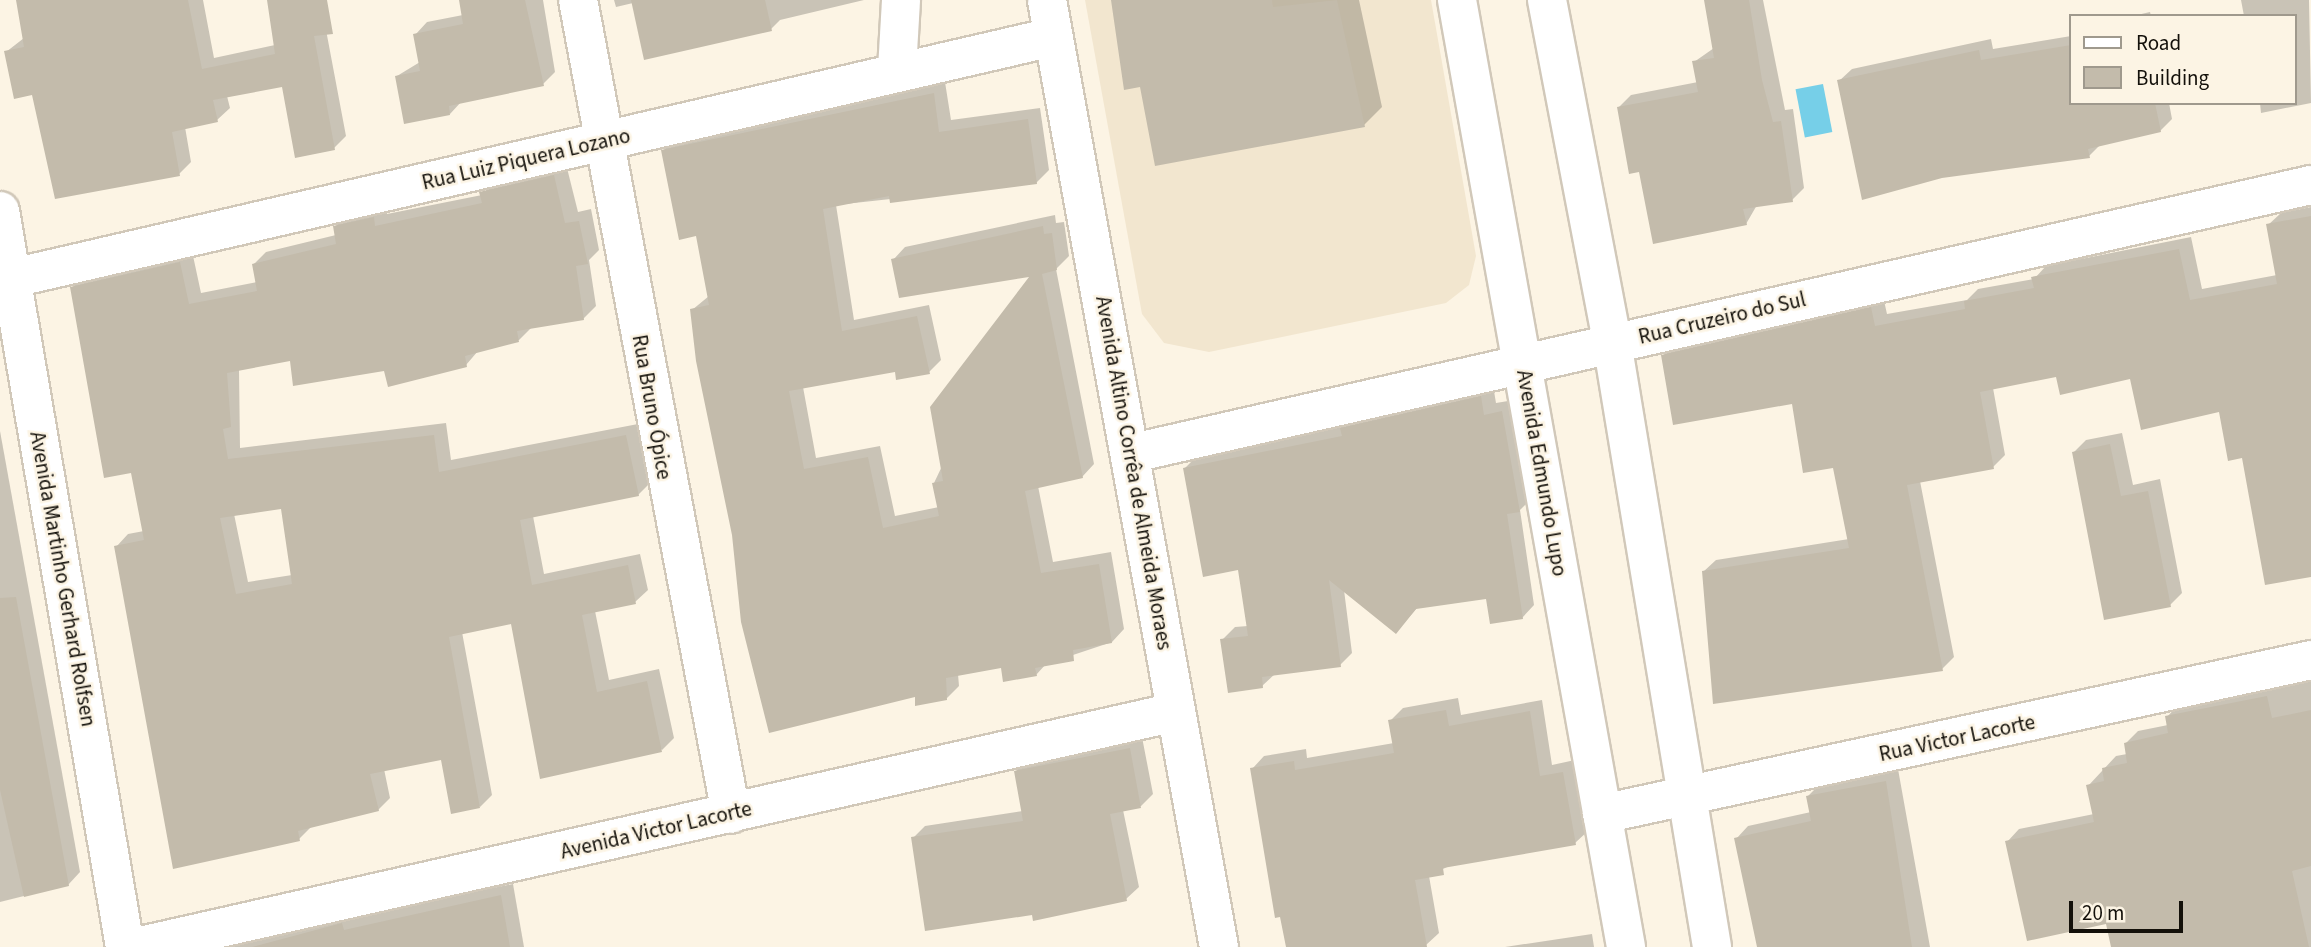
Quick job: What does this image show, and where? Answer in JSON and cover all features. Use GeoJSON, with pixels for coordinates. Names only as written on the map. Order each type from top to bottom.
{"type":"FeatureCollection","features":[{"type":"Feature","properties":{"kind":"street","name":"Rua Bruno Ópice"},"geometry":{"type":"LineString","coordinates":[[578,0],[731,814]]}},
{"type":"Feature","properties":{"kind":"street"},"geometry":{"type":"LineString","coordinates":[[897,70],[901,0]]}},
{"type":"Feature","properties":{"kind":"street","name":"Avenida Edmundo Lupo"},"geometry":{"type":"LineString","coordinates":[[1457,0],[1626,947]]}},
{"type":"Feature","properties":{"kind":"street"},"geometry":{"type":"LineString","coordinates":[[1547,0],[1612,342],[1712,947]]}},
{"type":"Feature","properties":{"kind":"street","name":"Rua Luiz Piquera Lozano"},"geometry":{"type":"LineString","coordinates":[[6,279],[604,141],[897,70],[1050,18]]}},
{"type":"Feature","properties":{"kind":"street","name":"Avenida Altino Corrêa de Almeida Moraes"},"geometry":{"type":"LineString","coordinates":[[1050,18],[1133,453],[1175,712],[1219,947]]}},
{"type":"Feature","properties":{"kind":"street","name":"Rua Cruzeiro do Sul"},"geometry":{"type":"LineString","coordinates":[[1133,453],[2311,185]]}},
{"type":"Feature","properties":{"kind":"street","name":"Avenida Martinho Gerhard Rolfsen"},"geometry":{"type":"LineString","coordinates":[[0,211],[6,279],[125,947]]}},
{"type":"Feature","properties":{"kind":"street","name":"Rua Victor Lacorte"},"geometry":{"type":"LineString","coordinates":[[1602,814],[1687,798],[2311,660]]}},
{"type":"Feature","properties":{"kind":"street","name":"Avenida Victor Lacorte"},"geometry":{"type":"LineString","coordinates":[[136,947],[1175,712]]}},
{"type":"Feature","properties":{"kind":"shaded area"},"geometry":{"type":"Polygon","coordinates":[[[1085,0],[1431,0],[1476,256],[1469,285],[1446,303],[1209,352],[1164,343],[1142,314],[1085,0]]]}},
{"type":"Feature","properties":{"kind":"water"},"geometry":{"type":"Polygon","coordinates":[[[1823,84],[1832,132],[1805,137],[1796,89],[1823,84]]]}},
{"type":"Feature","properties":{"kind":"building"},"geometry":{"type":"Polygon","coordinates":[[[16,0],[188,0],[202,69],[275,54],[267,0],[327,0],[333,34],[314,36],[335,150],[295,158],[282,87],[213,100],[218,122],[172,132],[180,176],[55,199],[32,95],[14,99],[4,51],[24,47],[16,0]]]}},
{"type":"Feature","properties":{"kind":"building"},"geometry":{"type":"Polygon","coordinates":[[[459,0],[525,0],[544,86],[449,106],[450,115],[404,124],[395,76],[420,71],[413,34],[463,24],[459,0]]]}},
{"type":"Feature","properties":{"kind":"building"},"geometry":{"type":"Polygon","coordinates":[[[631,0],[765,0],[772,31],[644,60],[631,0]]]}},
{"type":"Feature","properties":{"kind":"building"},"geometry":{"type":"Polygon","coordinates":[[[1111,0],[1272,0],[1273,7],[1337,0],[1365,127],[1155,166],[1140,87],[1124,90],[1111,0]]]}},
{"type":"Feature","properties":{"kind":"building"},"geometry":{"type":"Polygon","coordinates":[[[1704,0],[1749,0],[1762,80],[1773,122],[1781,121],[1793,202],[1743,209],[1747,225],[1653,244],[1639,172],[1629,174],[1617,107],[1698,92],[1692,61],[1714,58],[1704,0]]]}},
{"type":"Feature","properties":{"kind":"building"},"geometry":{"type":"Polygon","coordinates":[[[2070,45],[2070,105],[2155,105],[2161,132],[2088,149],[2090,158],[1942,178],[1862,200],[1837,80],[1979,50],[1981,60],[2070,45]]]}},
{"type":"Feature","properties":{"kind":"building"},"geometry":{"type":"Polygon","coordinates":[[[934,93],[939,132],[1028,119],[1037,184],[890,203],[889,196],[823,209],[842,331],[917,316],[930,374],[896,380],[895,372],[789,391],[804,469],[868,457],[883,528],[939,516],[932,483],[943,481],[930,407],[1029,277],[899,298],[891,259],[1043,226],[1044,234],[1052,233],[1057,270],[1042,274],[1083,478],[1025,491],[1041,573],[1099,564],[1112,643],[1073,650],[1074,661],[1035,668],[1037,676],[1003,682],[1001,668],[946,678],[947,700],[915,706],[915,697],[769,733],[741,622],[732,535],[696,361],[690,309],[709,305],[696,236],[679,240],[661,150],[934,93]]]}},
{"type":"Feature","properties":{"kind":"building"},"geometry":{"type":"Polygon","coordinates":[[[554,175],[565,223],[579,221],[588,264],[576,266],[584,320],[517,331],[519,342],[465,356],[467,367],[388,387],[384,371],[293,386],[290,361],[227,373],[231,427],[223,429],[228,459],[434,435],[439,472],[626,435],[639,496],[520,520],[532,585],[628,565],[636,604],[582,615],[597,692],[647,681],[662,752],[540,779],[511,624],[449,637],[480,808],[451,814],[441,760],[370,774],[379,811],[298,831],[300,841],[173,869],[114,546],[144,540],[131,473],[104,478],[70,287],[180,262],[189,304],[257,291],[252,264],[336,244],[333,226],[374,217],[375,226],[482,203],[479,192],[554,175]],[[281,509],[220,518],[236,594],[292,584],[281,509]]]}},
{"type":"Feature","properties":{"kind":"building"},"geometry":{"type":"Polygon","coordinates":[[[2311,216],[2311,577],[2265,585],[2242,458],[2228,461],[2219,412],[2141,430],[2130,379],[2060,395],[2056,377],[1980,392],[1994,469],[1907,485],[1943,671],[1713,704],[1702,571],[1849,548],[1833,468],[1803,473],[1792,404],[1673,425],[1661,355],[1871,307],[1875,326],[1965,309],[1964,301],[2034,288],[2031,277],[2179,249],[2190,300],[2277,284],[2266,224],[2311,216]]]}},
{"type":"Feature","properties":{"kind":"building"},"geometry":{"type":"Polygon","coordinates":[[[1481,396],[1484,415],[1502,411],[1520,512],[1507,514],[1523,619],[1490,624],[1486,599],[1416,609],[1396,634],[1329,580],[1341,667],[1262,677],[1263,688],[1228,693],[1220,639],[1248,636],[1238,570],[1203,577],[1183,468],[1342,436],[1340,428],[1481,396]]]}},
{"type":"Feature","properties":{"kind":"building"},"geometry":{"type":"Polygon","coordinates":[[[2110,444],[2121,496],[2148,491],[2171,607],[2104,620],[2072,452],[2110,444]]]}},
{"type":"Feature","properties":{"kind":"building"},"geometry":{"type":"Polygon","coordinates":[[[16,597],[69,886],[24,897],[0,790],[0,598],[16,597]]]}},
{"type":"Feature","properties":{"kind":"building"},"geometry":{"type":"Polygon","coordinates":[[[2267,696],[2272,718],[2311,710],[2311,866],[2292,871],[2309,947],[2111,947],[2106,924],[2027,941],[2005,841],[2094,822],[2086,785],[2104,781],[2102,768],[2127,763],[2124,743],[2168,733],[2165,716],[2267,696]]]}},
{"type":"Feature","properties":{"kind":"building"},"geometry":{"type":"Polygon","coordinates":[[[1446,710],[1449,726],[1530,711],[1540,776],[1563,772],[1576,845],[1443,868],[1444,875],[1415,880],[1427,947],[1286,947],[1280,917],[1275,918],[1250,768],[1294,761],[1295,770],[1394,753],[1388,720],[1446,710]]]}},
{"type":"Feature","properties":{"kind":"building"},"geometry":{"type":"Polygon","coordinates":[[[1130,748],[1141,808],[1110,814],[1127,901],[1033,921],[1032,915],[925,931],[911,837],[1023,821],[1014,771],[1130,748]]]}},
{"type":"Feature","properties":{"kind":"building"},"geometry":{"type":"Polygon","coordinates":[[[1886,781],[1912,947],[1757,947],[1734,838],[1811,821],[1806,796],[1886,781]]]}},
{"type":"Feature","properties":{"kind":"building"},"geometry":{"type":"Polygon","coordinates":[[[501,895],[510,947],[252,947],[342,923],[344,930],[501,895]]]}}]}
